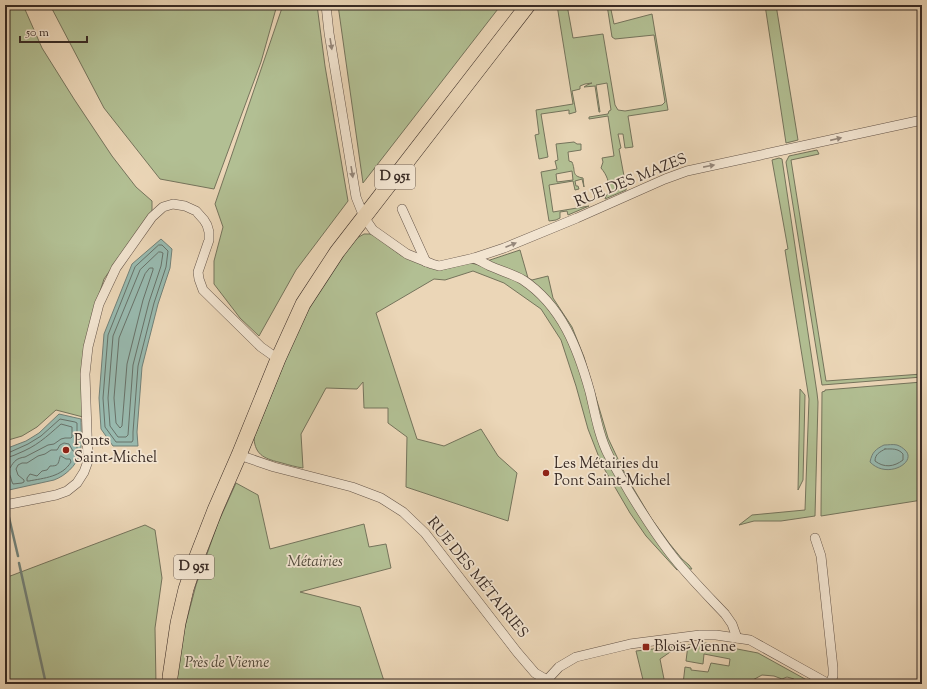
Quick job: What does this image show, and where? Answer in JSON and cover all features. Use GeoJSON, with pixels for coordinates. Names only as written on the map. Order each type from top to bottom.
{"type":"FeatureCollection","features":[{"type":"Feature","properties":{"kind":"main road","name":"D 951"},"geometry":{"type":"LineString","coordinates":[[170,684],[178,623],[186,589],[196,559],[215,510],[302,304],[337,252],[528,5]]}},
{"type":"Feature","properties":{"kind":"street","name":"RUE DES MAZES"},"geometry":{"type":"LineString","coordinates":[[326,5],[330,41],[356,197],[364,217],[373,230],[394,246],[407,254],[439,266],[474,258],[504,248],[687,171],[922,120]]}},
{"type":"Feature","properties":{"kind":"street"},"geometry":{"type":"LineString","coordinates":[[5,505],[56,495],[67,491],[77,483],[84,472],[88,461],[85,374],[88,346],[99,304],[116,268],[152,217],[163,207],[173,204],[185,206],[196,212],[204,220],[209,232],[209,240],[198,272],[203,290],[261,347],[278,359]]}},
{"type":"Feature","properties":{"kind":"street"},"geometry":{"type":"LineString","coordinates":[[402,209],[426,262]]}},
{"type":"Feature","properties":{"kind":"street"},"geometry":{"type":"LineString","coordinates":[[474,258],[523,280],[536,290],[557,312],[566,327],[581,363],[608,455],[644,517],[657,536],[675,559],[725,614],[732,624],[737,638]]}},
{"type":"Feature","properties":{"kind":"street","name":"RUE DES MÉTAIRIES"},"geometry":{"type":"LineString","coordinates":[[239,455],[274,467],[352,486],[381,498],[403,512],[425,533],[517,652],[536,673],[548,682]]}},
{"type":"Feature","properties":{"kind":"street"},"geometry":{"type":"LineString","coordinates":[[548,682],[559,667],[576,657],[630,644],[700,635],[716,635],[750,640],[830,684],[833,676],[833,668],[821,556],[815,538]]}},
{"type":"Feature","properties":{"kind":"green space"},"geometry":{"type":"Polygon","coordinates":[[[5,5],[23,5],[42,48],[112,156],[136,187],[152,201],[152,211],[104,279],[91,320],[83,417],[56,410],[37,427],[22,436],[5,441],[5,5]]]}},
{"type":"Feature","properties":{"kind":"green space"},"geometry":{"type":"Polygon","coordinates":[[[50,5],[277,5],[261,62],[214,189],[160,179],[104,108],[50,5]]]}},
{"type":"Feature","properties":{"kind":"green space"},"geometry":{"type":"Polygon","coordinates":[[[283,5],[317,5],[325,66],[348,201],[296,270],[259,336],[240,318],[214,284],[214,261],[223,227],[215,204],[283,5]]]}},
{"type":"Feature","properties":{"kind":"green space"},"geometry":{"type":"Polygon","coordinates":[[[338,5],[501,5],[363,183],[338,5]]]}},
{"type":"Feature","properties":{"kind":"green space"},"geometry":{"type":"Polygon","coordinates":[[[557,5],[567,5],[573,38],[603,34],[615,105],[618,110],[625,111],[662,105],[665,102],[654,35],[615,39],[612,37],[607,5],[610,5],[614,24],[652,14],[668,110],[628,116],[633,147],[625,148],[623,134],[618,134],[621,148],[619,149],[627,186],[626,190],[605,199],[610,191],[605,173],[601,168],[603,162],[602,158],[614,156],[608,116],[589,119],[589,117],[608,114],[611,110],[607,83],[596,85],[600,112],[595,86],[584,87],[592,83],[580,86],[580,89],[572,91],[576,112],[569,114],[569,110],[541,114],[548,157],[539,159],[535,135],[539,134],[536,110],[573,104],[557,5]]]}},
{"type":"Feature","properties":{"kind":"green space"},"geometry":{"type":"Polygon","coordinates":[[[765,5],[776,5],[798,140],[786,143],[765,5]]]}},
{"type":"Feature","properties":{"kind":"green space"},"geometry":{"type":"Polygon","coordinates":[[[574,142],[581,144],[581,150],[568,152],[569,161],[572,162],[574,173],[583,178],[584,187],[582,179],[575,181],[576,186],[578,186],[579,189],[575,190],[573,181],[549,185],[553,212],[589,206],[568,215],[567,211],[560,212],[560,218],[549,221],[541,172],[557,169],[555,161],[558,160],[556,144],[574,142]],[[572,171],[556,174],[557,182],[573,180],[572,171]]]}},
{"type":"Feature","properties":{"kind":"green space"},"geometry":{"type":"Polygon","coordinates":[[[817,150],[819,154],[791,160],[826,381],[922,374],[922,377],[822,385],[786,162],[789,156],[817,150]]]}},
{"type":"Feature","properties":{"kind":"green space"},"geometry":{"type":"Polygon","coordinates":[[[779,158],[782,159],[818,402],[815,516],[781,521],[754,521],[739,525],[752,515],[805,510],[809,399],[785,250],[788,249],[772,160],[779,158]]]}},
{"type":"Feature","properties":{"kind":"green space"},"geometry":{"type":"Polygon","coordinates":[[[364,234],[375,236],[402,256],[441,270],[470,263],[481,265],[521,282],[555,314],[578,362],[598,435],[680,568],[677,570],[646,536],[630,513],[602,465],[588,429],[561,340],[541,309],[504,283],[473,271],[445,280],[434,279],[376,313],[417,439],[444,446],[481,429],[498,456],[517,473],[508,521],[406,487],[407,437],[388,423],[388,408],[364,408],[363,382],[357,389],[326,388],[301,434],[303,468],[271,460],[259,453],[254,438],[291,346],[315,296],[352,243],[364,234]]]}},
{"type":"Feature","properties":{"kind":"green space"},"geometry":{"type":"Polygon","coordinates":[[[520,250],[528,278],[532,280],[548,276],[553,298],[572,327],[584,357],[608,438],[626,476],[651,518],[669,543],[692,569],[687,569],[658,534],[607,446],[595,406],[553,305],[487,261],[520,250]]]}},
{"type":"Feature","properties":{"kind":"green space"},"geometry":{"type":"Polygon","coordinates":[[[922,382],[922,500],[821,516],[822,392],[825,390],[922,382]]]}},
{"type":"Feature","properties":{"kind":"green space"},"geometry":{"type":"Polygon","coordinates":[[[800,389],[805,395],[803,480],[798,490],[800,389]]]}},
{"type":"Feature","properties":{"kind":"green space"},"geometry":{"type":"Polygon","coordinates":[[[236,483],[258,495],[270,549],[364,524],[369,547],[386,544],[391,568],[300,592],[360,607],[385,684],[176,684],[182,638],[196,585],[218,523],[236,483]]]}},
{"type":"Feature","properties":{"kind":"green space"},"geometry":{"type":"Polygon","coordinates":[[[145,525],[155,530],[162,578],[155,628],[156,684],[5,684],[5,578],[145,525]]]}},
{"type":"Feature","properties":{"kind":"green space"},"geometry":{"type":"Polygon","coordinates":[[[706,643],[758,653],[814,684],[797,684],[794,679],[787,677],[782,679],[774,676],[762,675],[749,682],[749,684],[683,684],[685,667],[691,668],[691,670],[708,672],[711,663],[729,666],[730,659],[704,654],[703,664],[686,661],[688,645],[706,643]]]}},
{"type":"Feature","properties":{"kind":"green space"},"geometry":{"type":"Polygon","coordinates":[[[679,646],[660,659],[665,684],[644,684],[636,651],[679,646]]]}},
{"type":"Feature","properties":{"kind":"green space"},"geometry":{"type":"Polygon","coordinates":[[[674,681],[683,684],[666,684],[674,681]]]}},
{"type":"Feature","properties":{"kind":"water"},"geometry":{"type":"Polygon","coordinates":[[[161,239],[172,249],[170,268],[158,304],[142,367],[137,432],[138,446],[113,446],[101,429],[99,398],[104,334],[132,264],[161,239]]]}},
{"type":"Feature","properties":{"kind":"water"},"geometry":{"type":"Polygon","coordinates":[[[59,414],[81,419],[81,451],[76,463],[66,473],[54,480],[9,490],[5,463],[5,449],[26,441],[39,433],[59,414]]]}},
{"type":"Feature","properties":{"kind":"water"},"geometry":{"type":"Polygon","coordinates":[[[884,445],[897,445],[904,449],[908,455],[904,464],[892,469],[884,469],[877,467],[870,462],[875,451],[884,445]]]}},
{"type":"Feature","properties":{"kind":"waterway"},"geometry":{"type":"LineString","coordinates":[[7,509],[18,556]]}},
{"type":"Feature","properties":{"kind":"waterway"},"geometry":{"type":"LineString","coordinates":[[19,563],[46,684]]}},
{"type":"Feature","properties":{"kind":"place","name":"Ponts Saint-Michel"},"geometry":{"type":"Point","coordinates":[66,450]}},
{"type":"Feature","properties":{"kind":"place","name":"Les Métairies du Pont Saint-Michel"},"geometry":{"type":"Point","coordinates":[546,473]}},
{"type":"Feature","properties":{"kind":"place","name":"Blois-Vienne"},"geometry":{"type":"Point","coordinates":[646,647]}},
{"type":"Feature","properties":{"kind":"park label","name":"Métairies"},"geometry":{"type":"Point","coordinates":[315,562]}},
{"type":"Feature","properties":{"kind":"park label","name":"Près de Vienne"},"geometry":{"type":"Point","coordinates":[227,663]}}]}
